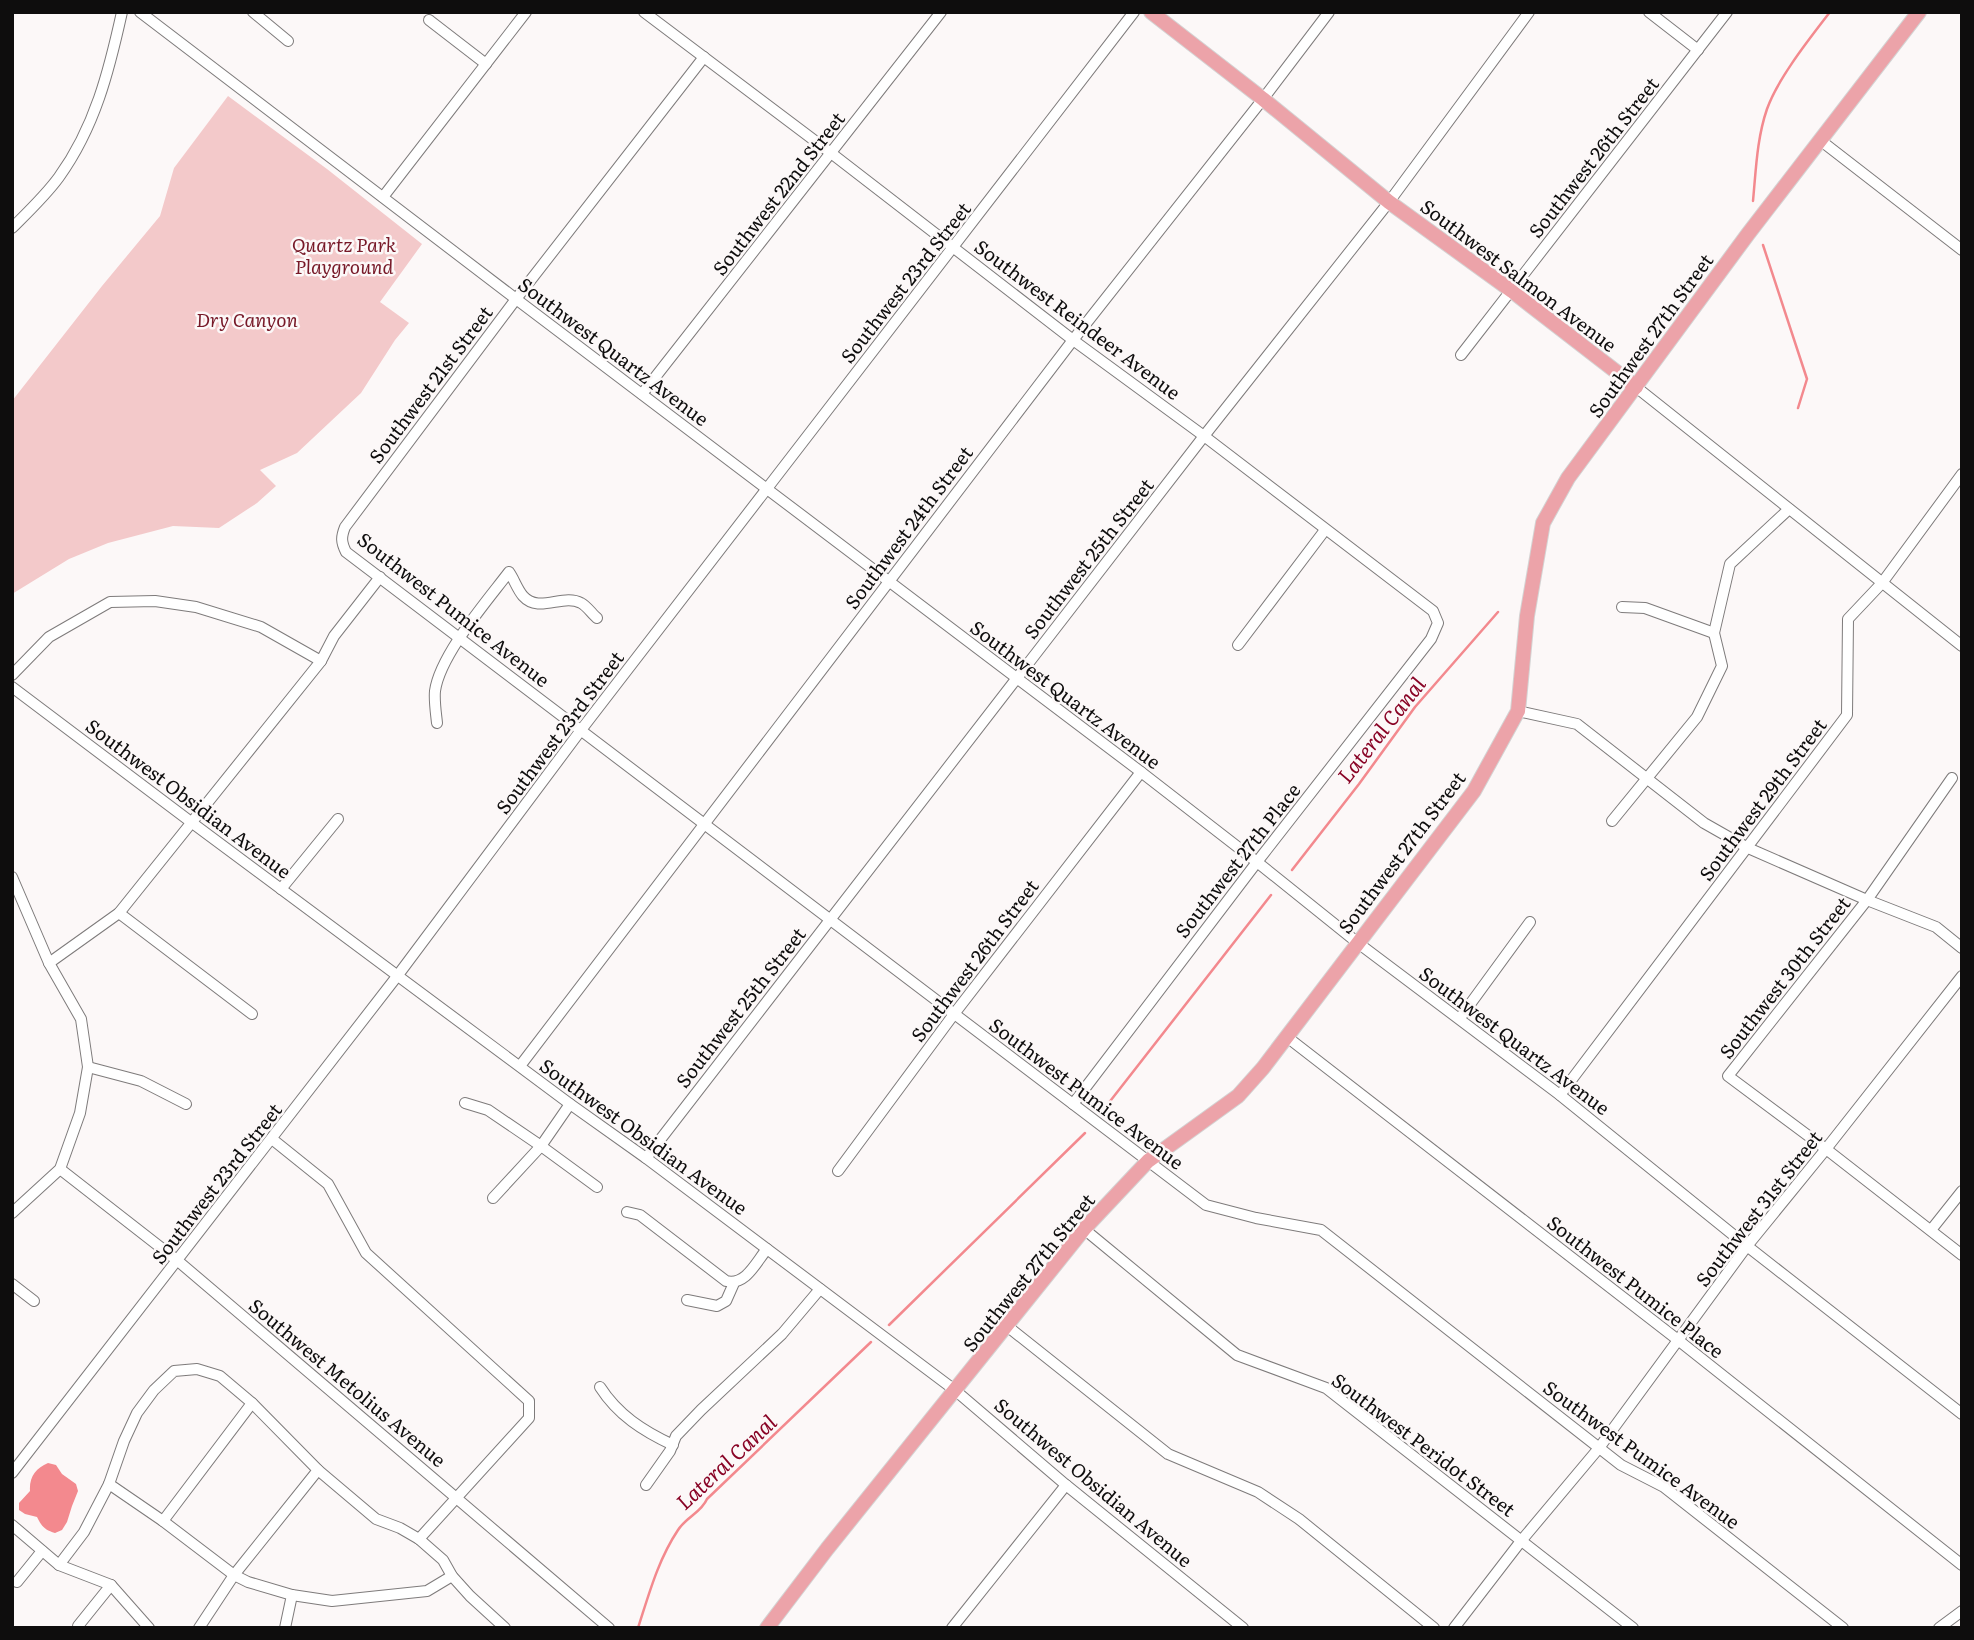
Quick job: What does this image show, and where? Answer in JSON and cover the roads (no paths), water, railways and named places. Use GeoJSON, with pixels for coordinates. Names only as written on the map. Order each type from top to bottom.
{"type":"FeatureCollection","features":[{"type":"Feature","properties":{"kind":"main road","name":"Southwest Salmon Avenue"},"geometry":{"type":"LineString","coordinates":[[1151,12],[1389,202],[1512,290],[1636,387]]}},
{"type":"Feature","properties":{"kind":"main road","name":"Southwest 27th Street"},"geometry":{"type":"LineString","coordinates":[[767,1628],[827,1549],[1084,1229],[1148,1161],[1238,1096],[1263,1068],[1474,791],[1518,711],[1527,616],[1544,523],[1569,478],[1748,234],[1919,12]]}},
{"type":"Feature","properties":{"kind":"street"},"geometry":{"type":"LineString","coordinates":[[12,228],[59,178],[90,125],[109,72],[122,12]]}},
{"type":"Feature","properties":{"kind":"street","name":"Southwest Quartz Avenue"},"geometry":{"type":"LineString","coordinates":[[140,12],[1141,772],[1358,943],[1560,1095],[1962,1414]]}},
{"type":"Feature","properties":{"kind":"street"},"geometry":{"type":"LineString","coordinates":[[253,12],[288,41]]}},
{"type":"Feature","properties":{"kind":"street"},"geometry":{"type":"LineString","coordinates":[[383,197],[526,12]]}},
{"type":"Feature","properties":{"kind":"street","name":"Southwest Reindeer Avenue"},"geometry":{"type":"LineString","coordinates":[[644,12],[1433,611],[1438,623],[1431,639]]}},
{"type":"Feature","properties":{"kind":"street","name":"Southwest 22nd Street"},"geometry":{"type":"LineString","coordinates":[[642,394],[941,12]]}},
{"type":"Feature","properties":{"kind":"street","name":"Southwest 23rd Street"},"geometry":{"type":"LineString","coordinates":[[12,1473],[398,975],[581,730],[1134,12]]}},
{"type":"Feature","properties":{"kind":"street","name":"Southwest 24th Street"},"geometry":{"type":"LineString","coordinates":[[520,1066],[1073,340],[1329,12]]}},
{"type":"Feature","properties":{"kind":"street","name":"Southwest 25th Street"},"geometry":{"type":"LineString","coordinates":[[646,1158],[1204,436],[1389,202],[1529,12]]}},
{"type":"Feature","properties":{"kind":"street"},"geometry":{"type":"LineString","coordinates":[[1649,12],[1698,50]]}},
{"type":"Feature","properties":{"kind":"street","name":"Southwest 26th Street"},"geometry":{"type":"LineString","coordinates":[[1461,355],[1727,12]]}},
{"type":"Feature","properties":{"kind":"street"},"geometry":{"type":"LineString","coordinates":[[429,20],[486,64]]}},
{"type":"Feature","properties":{"kind":"street","name":"Southwest 21st Street"},"geometry":{"type":"LineString","coordinates":[[342,534],[516,299],[704,57]]}},
{"type":"Feature","properties":{"kind":"street"},"geometry":{"type":"LineString","coordinates":[[1820,140],[1962,250]]}},
{"type":"Feature","properties":{"kind":"street","name":"Southwest Salmon Avenue"},"geometry":{"type":"LineString","coordinates":[[1636,387],[1962,646]]}},
{"type":"Feature","properties":{"kind":"street","name":"Southwest 29th Street"},"geometry":{"type":"LineString","coordinates":[[1560,1095],[1847,715],[1848,619],[1882,583],[1962,474]]}},
{"type":"Feature","properties":{"kind":"street"},"geometry":{"type":"LineString","coordinates":[[1612,821],[1697,717],[1722,666],[1714,633],[1730,564],[1789,509]]}},
{"type":"Feature","properties":{"kind":"street"},"geometry":{"type":"LineString","coordinates":[[1238,645],[1325,530]]}},
{"type":"Feature","properties":{"kind":"street","name":"Southwest Pumice Avenue"},"geometry":{"type":"LineString","coordinates":[[342,534],[341,543],[346,552],[1206,1205],[1321,1230],[1621,1465],[1664,1487],[1843,1628]]}},
{"type":"Feature","properties":{"kind":"street"},"geometry":{"type":"LineString","coordinates":[[437,723],[435,691],[443,666],[460,638],[509,572],[524,596],[533,603],[565,600],[580,602],[597,618]]}},
{"type":"Feature","properties":{"kind":"street"},"geometry":{"type":"LineString","coordinates":[[50,963],[119,913],[321,661],[334,636],[380,577]]}},
{"type":"Feature","properties":{"kind":"street"},"geometry":{"type":"LineString","coordinates":[[12,675],[49,637],[110,602],[155,601],[196,607],[261,627],[321,661]]}},
{"type":"Feature","properties":{"kind":"street"},"geometry":{"type":"LineString","coordinates":[[1622,607],[1645,608],[1714,633]]}},
{"type":"Feature","properties":{"kind":"street","name":"Southwest 27th Place"},"geometry":{"type":"LineString","coordinates":[[1073,1104],[1431,639]]}},
{"type":"Feature","properties":{"kind":"street","name":"Southwest Obsidian Avenue"},"geometry":{"type":"LineString","coordinates":[[12,687],[190,824],[646,1158],[956,1391],[1066,1485],[1243,1628]]}},
{"type":"Feature","properties":{"kind":"street"},"geometry":{"type":"LineString","coordinates":[[1518,711],[1577,724],[1704,823],[1748,848],[1936,927],[1962,948]]}},
{"type":"Feature","properties":{"kind":"street","name":"Southwest 26th Street"},"geometry":{"type":"LineString","coordinates":[[838,1171],[954,1014],[1141,772]]}},
{"type":"Feature","properties":{"kind":"street","name":"Southwest 30th Street"},"geometry":{"type":"LineString","coordinates":[[1826,1149],[1728,1076],[1867,900],[1952,778]]}},
{"type":"Feature","properties":{"kind":"street"},"geometry":{"type":"LineString","coordinates":[[281,889],[338,819]]}},
{"type":"Feature","properties":{"kind":"street"},"geometry":{"type":"LineString","coordinates":[[12,877],[50,963],[81,1019],[88,1067],[80,1113],[60,1169],[12,1213]]}},
{"type":"Feature","properties":{"kind":"street"},"geometry":{"type":"LineString","coordinates":[[119,913],[252,1014]]}},
{"type":"Feature","properties":{"kind":"street"},"geometry":{"type":"LineString","coordinates":[[1460,1018],[1530,922]]}},
{"type":"Feature","properties":{"kind":"street","name":"Southwest 31st Street"},"geometry":{"type":"LineString","coordinates":[[1454,1628],[1521,1541],[1599,1448],[1747,1246],[1962,976]]}},
{"type":"Feature","properties":{"kind":"street","name":"Southwest Pumice Place"},"geometry":{"type":"LineString","coordinates":[[1287,1037],[1678,1340],[1962,1566]]}},
{"type":"Feature","properties":{"kind":"street"},"geometry":{"type":"LineString","coordinates":[[88,1067],[141,1081],[186,1104]]}},
{"type":"Feature","properties":{"kind":"street"},"geometry":{"type":"LineString","coordinates":[[465,1103],[488,1110],[597,1187]]}},
{"type":"Feature","properties":{"kind":"street"},"geometry":{"type":"LineString","coordinates":[[494,1198],[541,1146],[570,1104]]}},
{"type":"Feature","properties":{"kind":"street"},"geometry":{"type":"LineString","coordinates":[[272,1139],[328,1184],[366,1253],[529,1401],[529,1418],[419,1539]]}},
{"type":"Feature","properties":{"kind":"street"},"geometry":{"type":"LineString","coordinates":[[1826,1149],[1962,1255]]}},
{"type":"Feature","properties":{"kind":"street","name":"Southwest Metolius Avenue"},"geometry":{"type":"LineString","coordinates":[[60,1169],[178,1261],[609,1628]]}},
{"type":"Feature","properties":{"kind":"street"},"geometry":{"type":"LineString","coordinates":[[1931,1230],[1962,1191]]}},
{"type":"Feature","properties":{"kind":"street"},"geometry":{"type":"LineString","coordinates":[[627,1212],[640,1215],[726,1280],[734,1283],[744,1279],[767,1249]]}},
{"type":"Feature","properties":{"kind":"street","name":"Southwest Peridot Street"},"geometry":{"type":"LineString","coordinates":[[1084,1229],[1237,1355],[1326,1388],[1633,1628]]}},
{"type":"Feature","properties":{"kind":"street"},"geometry":{"type":"LineString","coordinates":[[688,1300],[717,1306],[726,1301],[734,1283]]}},
{"type":"Feature","properties":{"kind":"street"},"geometry":{"type":"LineString","coordinates":[[12,1284],[34,1301]]}},
{"type":"Feature","properties":{"kind":"street"},"geometry":{"type":"LineString","coordinates":[[646,1485],[673,1445],[676,1436],[782,1334],[820,1289]]}},
{"type":"Feature","properties":{"kind":"street"},"geometry":{"type":"LineString","coordinates":[[1007,1326],[1168,1454],[1258,1492],[1299,1519],[1434,1628]]}},
{"type":"Feature","properties":{"kind":"street"},"geometry":{"type":"LineString","coordinates":[[59,1564],[84,1532],[108,1484],[137,1413],[154,1390],[174,1371],[197,1369],[220,1376],[252,1403],[318,1470],[376,1519],[419,1539],[443,1560],[452,1576],[470,1596],[505,1628]]}},
{"type":"Feature","properties":{"kind":"street"},"geometry":{"type":"LineString","coordinates":[[600,1387],[609,1401],[627,1418],[673,1445]]}},
{"type":"Feature","properties":{"kind":"street"},"geometry":{"type":"LineString","coordinates":[[163,1521],[252,1403]]}},
{"type":"Feature","properties":{"kind":"street"},"geometry":{"type":"LineString","coordinates":[[199,1628],[234,1575],[318,1470]]}},
{"type":"Feature","properties":{"kind":"street"},"geometry":{"type":"LineString","coordinates":[[108,1484],[163,1521],[234,1575],[292,1595],[332,1601],[427,1591],[452,1576]]}},
{"type":"Feature","properties":{"kind":"street"},"geometry":{"type":"LineString","coordinates":[[952,1628],[1066,1485]]}},
{"type":"Feature","properties":{"kind":"street"},"geometry":{"type":"LineString","coordinates":[[15,1527],[59,1564],[111,1585],[149,1628]]}},
{"type":"Feature","properties":{"kind":"street"},"geometry":{"type":"LineString","coordinates":[[17,1582],[42,1551]]}},
{"type":"Feature","properties":{"kind":"street"},"geometry":{"type":"LineString","coordinates":[[78,1626],[111,1585]]}},
{"type":"Feature","properties":{"kind":"street"},"geometry":{"type":"LineString","coordinates":[[285,1628],[292,1595]]}},
{"type":"Feature","properties":{"kind":"street"},"geometry":{"type":"LineString","coordinates":[[1940,1628],[1962,1611]]}},
{"type":"Feature","properties":{"kind":"waterway"},"geometry":{"type":"LineString","coordinates":[[1753,201],[1759,142],[1767,109],[1786,72],[1830,12]]}},
{"type":"Feature","properties":{"kind":"waterway"},"geometry":{"type":"LineString","coordinates":[[1763,245],[1807,379],[1798,408]]}},
{"type":"Feature","properties":{"kind":"waterway","name":"Lateral Canal"},"geometry":{"type":"LineString","coordinates":[[1292,870],[1415,707],[1498,612]]}},
{"type":"Feature","properties":{"kind":"waterway","name":"Lateral Canal"},"geometry":{"type":"LineString","coordinates":[[1104,1109],[1271,895]]}},
{"type":"Feature","properties":{"kind":"waterway","name":"Lateral Canal"},"geometry":{"type":"LineString","coordinates":[[889,1325],[1085,1133]]}},
{"type":"Feature","properties":{"kind":"waterway","name":"Lateral Canal"},"geometry":{"type":"LineString","coordinates":[[638,1628],[659,1565],[682,1525],[871,1342]]}},
{"type":"Feature","properties":{"kind":"park label","name":"Quartz Park Playground"},"geometry":{"type":"Point","coordinates":[344,255]}},
{"type":"Feature","properties":{"kind":"park label","name":"Dry Canyon"},"geometry":{"type":"Point","coordinates":[247,319]}}]}
